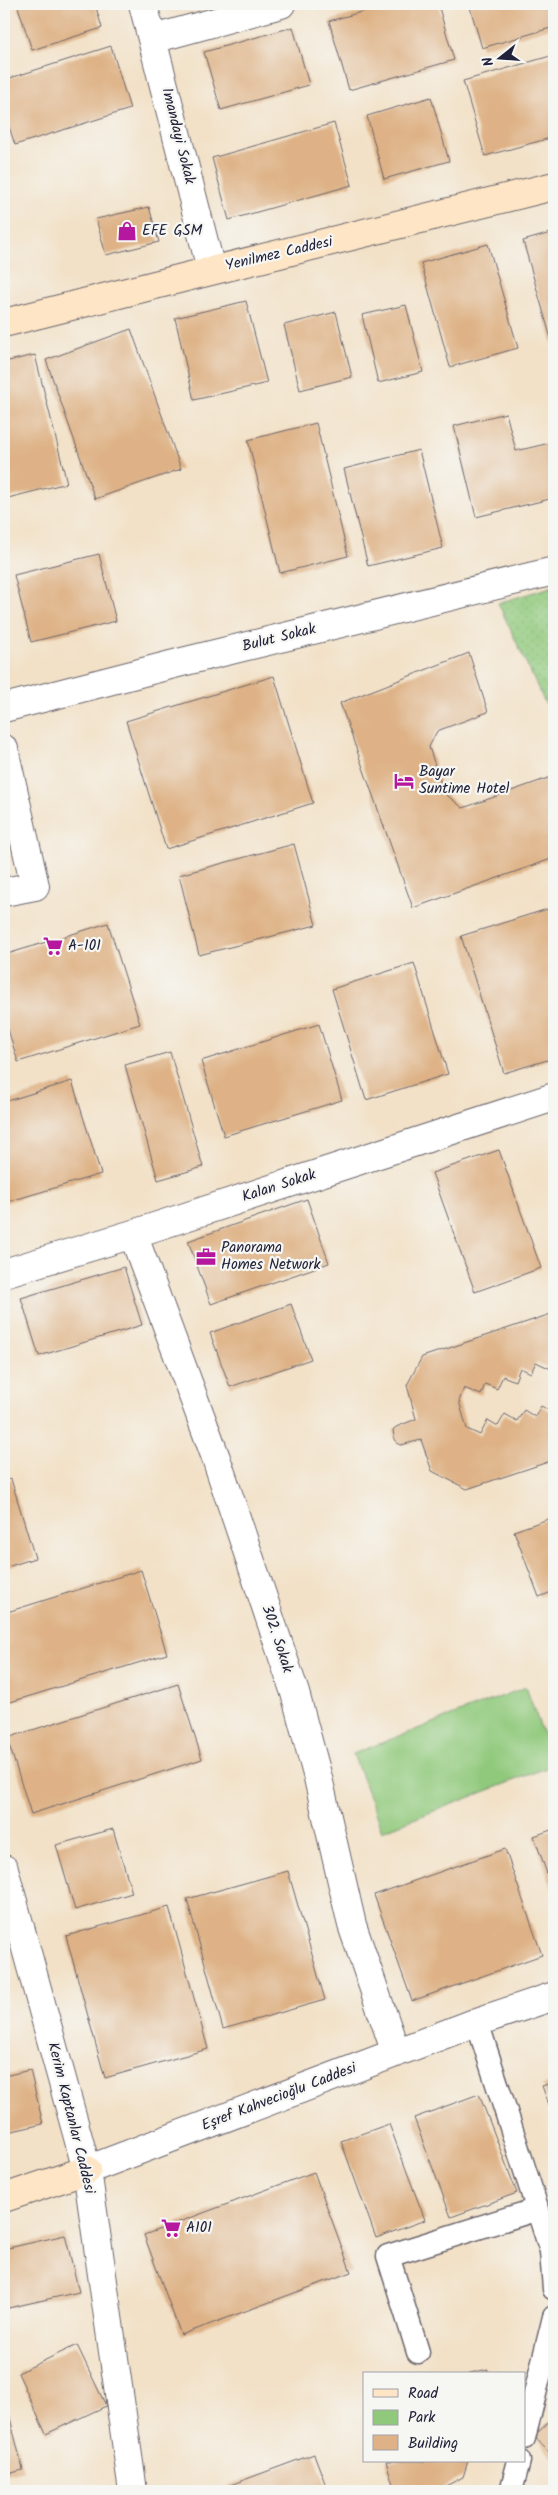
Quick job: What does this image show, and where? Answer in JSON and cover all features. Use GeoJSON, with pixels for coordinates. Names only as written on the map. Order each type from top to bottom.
{"type":"FeatureCollection","features":[{"type":"Feature","properties":{"kind":"street","name":"Imandayi Sokak"},"geometry":{"type":"LineString","coordinates":[[143,4],[211,270]]}},
{"type":"Feature","properties":{"kind":"street"},"geometry":{"type":"LineString","coordinates":[[153,39],[281,4]]}},
{"type":"Feature","properties":{"kind":"street","name":"Yenilmez Caddesi"},"geometry":{"type":"LineString","coordinates":[[4,323],[554,186]]}},
{"type":"Feature","properties":{"kind":"street","name":"Bulut Sokak"},"geometry":{"type":"LineString","coordinates":[[4,708],[182,662],[554,572]]}},
{"type":"Feature","properties":{"kind":"street"},"geometry":{"type":"LineString","coordinates":[[4,749],[35,886],[4,892]]}},
{"type":"Feature","properties":{"kind":"street","name":"Kalan Sokak"},"geometry":{"type":"LineString","coordinates":[[4,1273],[132,1234],[554,1097]]}},
{"type":"Feature","properties":{"kind":"street","name":"302. Sokak"},"geometry":{"type":"LineString","coordinates":[[132,1234],[216,1458],[295,1693],[318,1778],[352,1925],[396,2053]]}},
{"type":"Feature","properties":{"kind":"street","name":"Kerim Kaptanlar Caddesi"},"geometry":{"type":"LineString","coordinates":[[4,1869],[9,1906],[87,2170],[133,2491]]}},
{"type":"Feature","properties":{"kind":"street","name":"Eşref Kahvecioğlu Caddesi"},"geometry":{"type":"LineString","coordinates":[[4,2198],[87,2170],[477,2022],[554,1996]]}},
{"type":"Feature","properties":{"kind":"lane"},"geometry":{"type":"LineString","coordinates":[[477,2022],[551,2251],[554,2289]]}},
{"type":"Feature","properties":{"kind":"lane"},"geometry":{"type":"LineString","coordinates":[[418,2352],[388,2256],[538,2209]]}},
{"type":"Feature","properties":{"kind":"lane"},"geometry":{"type":"LineString","coordinates":[[526,2430],[554,2317]]}},
{"type":"Feature","properties":{"kind":"lane"},"geometry":{"type":"LineString","coordinates":[[511,2491],[518,2462]]}},
{"type":"Feature","properties":{"kind":"green space"},"geometry":{"type":"Polygon","coordinates":[[[554,586],[554,714],[544,701],[498,603],[554,586]]]}},
{"type":"Feature","properties":{"kind":"green space"},"geometry":{"type":"Polygon","coordinates":[[[526,1687],[554,1765],[382,1831],[353,1754],[526,1687]]]}},
{"type":"Feature","properties":{"kind":"building"},"geometry":{"type":"Polygon","coordinates":[[[17,4],[95,4],[102,28],[32,50],[17,4]]]}},
{"type":"Feature","properties":{"kind":"building"},"geometry":{"type":"Polygon","coordinates":[[[390,4],[438,4],[454,60],[349,90],[329,21],[390,4]]]}},
{"type":"Feature","properties":{"kind":"building"},"geometry":{"type":"Polygon","coordinates":[[[469,4],[554,4],[554,27],[482,48],[469,4]]]}},
{"type":"Feature","properties":{"kind":"building"},"geometry":{"type":"Polygon","coordinates":[[[293,27],[309,85],[221,110],[204,52],[293,27]]]}},
{"type":"Feature","properties":{"kind":"building"},"geometry":{"type":"Polygon","coordinates":[[[111,46],[130,109],[15,145],[4,111],[4,80],[111,46]]]}},
{"type":"Feature","properties":{"kind":"building"},"geometry":{"type":"Polygon","coordinates":[[[554,55],[554,137],[485,156],[463,81],[554,55]]]}},
{"type":"Feature","properties":{"kind":"building"},"geometry":{"type":"Polygon","coordinates":[[[431,97],[449,161],[384,179],[367,116],[431,97]]]}},
{"type":"Feature","properties":{"kind":"building"},"geometry":{"type":"Polygon","coordinates":[[[334,123],[352,185],[229,220],[212,158],[334,123]]]}},
{"type":"Feature","properties":{"kind":"building","name":"EFE GSM"},"geometry":{"type":"Polygon","coordinates":[[[149,207],[159,242],[106,255],[96,219],[149,207]]]}},
{"type":"Feature","properties":{"kind":"building"},"geometry":{"type":"Polygon","coordinates":[[[554,232],[554,349],[523,241],[554,232]]]}},
{"type":"Feature","properties":{"kind":"building"},"geometry":{"type":"Polygon","coordinates":[[[488,244],[518,348],[450,367],[421,263],[488,244]]]}},
{"type":"Feature","properties":{"kind":"building"},"geometry":{"type":"Polygon","coordinates":[[[246,301],[267,383],[194,400],[175,318],[246,301]]]}},
{"type":"Feature","properties":{"kind":"building"},"geometry":{"type":"Polygon","coordinates":[[[406,305],[423,372],[378,383],[362,315],[406,305]]]}},
{"type":"Feature","properties":{"kind":"building"},"geometry":{"type":"Polygon","coordinates":[[[336,312],[352,377],[300,390],[284,325],[336,312]]]}},
{"type":"Feature","properties":{"kind":"building"},"geometry":{"type":"Polygon","coordinates":[[[131,329],[181,469],[95,499],[46,360],[131,329]]]}},
{"type":"Feature","properties":{"kind":"building"},"geometry":{"type":"Polygon","coordinates":[[[35,355],[67,483],[4,499],[4,362],[35,355]]]}},
{"type":"Feature","properties":{"kind":"building"},"geometry":{"type":"Polygon","coordinates":[[[506,413],[516,451],[554,442],[554,498],[476,517],[454,426],[506,413]]]}},
{"type":"Feature","properties":{"kind":"building"},"geometry":{"type":"Polygon","coordinates":[[[316,423],[348,556],[280,573],[248,440],[316,423]]]}},
{"type":"Feature","properties":{"kind":"building"},"geometry":{"type":"Polygon","coordinates":[[[419,450],[443,548],[368,566],[344,469],[419,450]]]}},
{"type":"Feature","properties":{"kind":"building"},"geometry":{"type":"Polygon","coordinates":[[[99,554],[116,621],[31,642],[14,575],[99,554]]]}},
{"type":"Feature","properties":{"kind":"building","name":"Bayar Suntime Hotel"},"geometry":{"type":"Polygon","coordinates":[[[469,653],[488,712],[437,731],[429,747],[444,793],[463,808],[551,777],[554,785],[554,858],[413,908],[340,703],[469,653]]]}},
{"type":"Feature","properties":{"kind":"building"},"geometry":{"type":"Polygon","coordinates":[[[274,676],[313,803],[166,849],[126,721],[274,676]]]}},
{"type":"Feature","properties":{"kind":"building"},"geometry":{"type":"Polygon","coordinates":[[[294,844],[316,925],[199,955],[179,875],[294,844]]]}},
{"type":"Feature","properties":{"kind":"building"},"geometry":{"type":"Polygon","coordinates":[[[554,907],[554,1058],[504,1073],[461,936],[554,907]]]}},
{"type":"Feature","properties":{"kind":"building"},"geometry":{"type":"Polygon","coordinates":[[[108,923],[140,1024],[18,1062],[4,1016],[4,955],[108,923]]]}},
{"type":"Feature","properties":{"kind":"building"},"geometry":{"type":"Polygon","coordinates":[[[414,963],[448,1074],[366,1100],[332,989],[414,963]]]}},
{"type":"Feature","properties":{"kind":"building"},"geometry":{"type":"Polygon","coordinates":[[[319,1024],[342,1100],[224,1136],[201,1061],[319,1024]]]}},
{"type":"Feature","properties":{"kind":"building"},"geometry":{"type":"Polygon","coordinates":[[[170,1052],[203,1167],[158,1180],[125,1065],[170,1052]]]}},
{"type":"Feature","properties":{"kind":"building"},"geometry":{"type":"Polygon","coordinates":[[[72,1081],[101,1174],[4,1203],[4,1102],[72,1081]]]}},
{"type":"Feature","properties":{"kind":"building"},"geometry":{"type":"Polygon","coordinates":[[[499,1150],[541,1268],[475,1292],[432,1173],[499,1150]]]}},
{"type":"Feature","properties":{"kind":"building"},"geometry":{"type":"Polygon","coordinates":[[[307,1199],[329,1263],[211,1304],[188,1241],[307,1199]]]}},
{"type":"Feature","properties":{"kind":"building"},"geometry":{"type":"Polygon","coordinates":[[[124,1267],[142,1325],[39,1356],[21,1298],[124,1267]]]}},
{"type":"Feature","properties":{"kind":"building"},"geometry":{"type":"Polygon","coordinates":[[[291,1304],[311,1359],[230,1387],[210,1333],[291,1304]]]}},
{"type":"Feature","properties":{"kind":"building"},"geometry":{"type":"Polygon","coordinates":[[[554,1313],[554,1361],[551,1369],[536,1362],[531,1373],[520,1368],[515,1381],[503,1376],[497,1389],[485,1384],[481,1395],[464,1388],[459,1401],[467,1429],[480,1435],[488,1420],[498,1426],[505,1414],[517,1421],[524,1410],[535,1417],[541,1406],[552,1412],[554,1409],[554,1460],[467,1489],[432,1471],[421,1440],[401,1445],[397,1443],[393,1430],[416,1419],[407,1385],[422,1357],[554,1313]]]}},
{"type":"Feature","properties":{"kind":"building"},"geometry":{"type":"Polygon","coordinates":[[[11,1479],[35,1558],[4,1568],[4,1481],[11,1479]]]}},
{"type":"Feature","properties":{"kind":"building"},"geometry":{"type":"Polygon","coordinates":[[[554,1517],[554,1591],[539,1597],[514,1531],[554,1517]]]}},
{"type":"Feature","properties":{"kind":"building"},"geometry":{"type":"Polygon","coordinates":[[[141,1570],[167,1654],[4,1704],[4,1613],[141,1570]]]}},
{"type":"Feature","properties":{"kind":"building"},"geometry":{"type":"Polygon","coordinates":[[[178,1684],[202,1759],[31,1814],[7,1738],[178,1684]]]}},
{"type":"Feature","properties":{"kind":"building"},"geometry":{"type":"Polygon","coordinates":[[[113,1829],[132,1893],[75,1910],[56,1845],[113,1829]]]}},
{"type":"Feature","properties":{"kind":"building"},"geometry":{"type":"Polygon","coordinates":[[[554,1829],[554,1894],[534,1836],[554,1829]]]}},
{"type":"Feature","properties":{"kind":"building"},"geometry":{"type":"Polygon","coordinates":[[[505,1849],[542,1955],[412,2001],[374,1895],[505,1849]]]}},
{"type":"Feature","properties":{"kind":"building"},"geometry":{"type":"Polygon","coordinates":[[[288,1871],[325,2000],[223,2029],[187,1899],[288,1871]]]}},
{"type":"Feature","properties":{"kind":"building"},"geometry":{"type":"Polygon","coordinates":[[[169,1907],[208,2049],[105,2078],[66,1936],[169,1907]]]}},
{"type":"Feature","properties":{"kind":"building"},"geometry":{"type":"Polygon","coordinates":[[[30,2070],[43,2124],[4,2133],[4,2076],[30,2070]]]}},
{"type":"Feature","properties":{"kind":"building"},"geometry":{"type":"Polygon","coordinates":[[[554,2082],[554,2118],[542,2086],[554,2082]]]}},
{"type":"Feature","properties":{"kind":"building"},"geometry":{"type":"Polygon","coordinates":[[[479,2094],[517,2193],[451,2217],[414,2118],[479,2094]]]}},
{"type":"Feature","properties":{"kind":"building"},"geometry":{"type":"Polygon","coordinates":[[[389,2124],[425,2220],[376,2238],[341,2141],[389,2124]]]}},
{"type":"Feature","properties":{"kind":"building"},"geometry":{"type":"Polygon","coordinates":[[[314,2172],[351,2272],[181,2335],[144,2235],[314,2172]]]}},
{"type":"Feature","properties":{"kind":"building"},"geometry":{"type":"Polygon","coordinates":[[[65,2235],[79,2292],[4,2309],[4,2249],[65,2235]]]}},
{"type":"Feature","properties":{"kind":"building"},"geometry":{"type":"Polygon","coordinates":[[[77,2345],[106,2406],[46,2434],[18,2373],[77,2345]]]}},
{"type":"Feature","properties":{"kind":"building"},"geometry":{"type":"Polygon","coordinates":[[[488,2369],[487,2372],[474,2372],[488,2369]]]}},
{"type":"Feature","properties":{"kind":"building"},"geometry":{"type":"Polygon","coordinates":[[[4,2394],[23,2470],[4,2475],[4,2394]]]}},
{"type":"Feature","properties":{"kind":"building"},"geometry":{"type":"Polygon","coordinates":[[[554,2417],[554,2458],[534,2436],[554,2417]]]}},
{"type":"Feature","properties":{"kind":"building"},"geometry":{"type":"Polygon","coordinates":[[[314,2454],[328,2491],[214,2491],[314,2454]]]}},
{"type":"Feature","properties":{"kind":"building"},"geometry":{"type":"Polygon","coordinates":[[[386,2462],[468,2462],[463,2477],[436,2491],[395,2491],[386,2462]]]}},
{"type":"Feature","properties":{"kind":"place","name":"EFE GSM"},"geometry":{"type":"Point","coordinates":[127,231]}},
{"type":"Feature","properties":{"kind":"place","name":"Bayar Suntime Hotel"},"geometry":{"type":"Point","coordinates":[404,781]}},
{"type":"Feature","properties":{"kind":"place","name":"A-101"},"geometry":{"type":"Point","coordinates":[53,946]}},
{"type":"Feature","properties":{"kind":"place","name":"Panorama Homes Network"},"geometry":{"type":"Point","coordinates":[206,1257]}},
{"type":"Feature","properties":{"kind":"place","name":"A101"},"geometry":{"type":"Point","coordinates":[171,2228]}}]}
